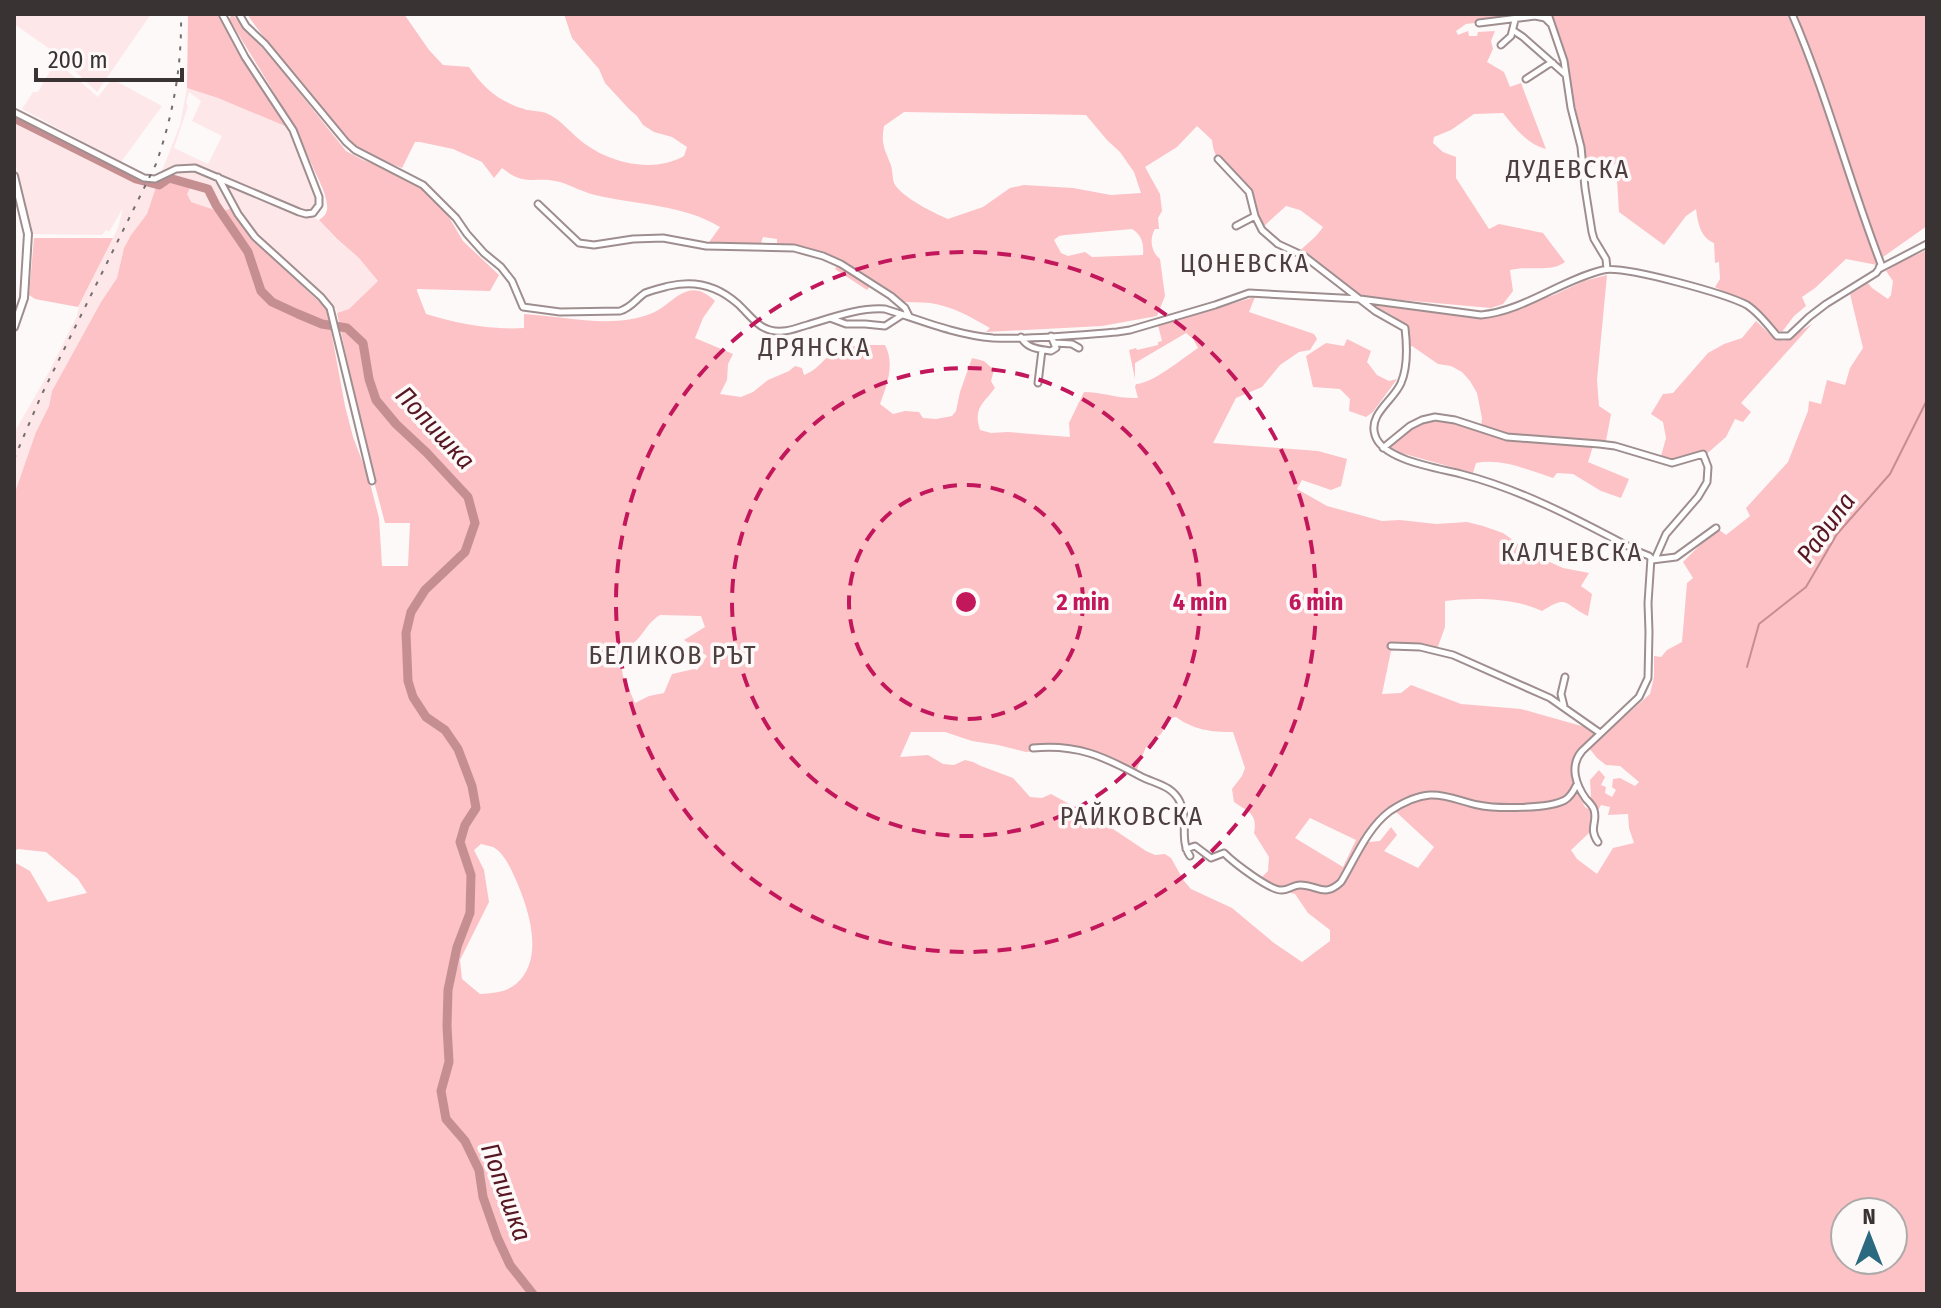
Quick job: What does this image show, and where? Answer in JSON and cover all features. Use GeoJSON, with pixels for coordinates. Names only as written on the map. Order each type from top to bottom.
{"type":"FeatureCollection","features":[{"type":"Feature","properties":{"kind":"street"},"geometry":{"type":"LineString","coordinates":[[14,112],[144,178],[155,179],[186,167],[200,169],[306,214],[315,212],[319,197],[293,130],[245,57],[222,14]]}},
{"type":"Feature","properties":{"kind":"street"},"geometry":{"type":"LineString","coordinates":[[239,14],[346,142],[355,150],[423,185],[437,198],[512,281],[523,307],[560,312],[620,311],[648,292],[695,283],[727,295],[751,320],[772,331],[784,331],[877,308],[994,338],[1130,330],[1249,293],[1360,299],[1481,315],[1498,313],[1607,269],[1666,279],[1737,301],[1749,307],[1777,336],[1782,337],[1789,336],[1809,317],[1879,269],[1927,244]]}},
{"type":"Feature","properties":{"kind":"street"},"geometry":{"type":"LineString","coordinates":[[1548,14],[1564,61],[1581,147],[1592,232],[1606,259],[1607,269]]}},
{"type":"Feature","properties":{"kind":"street"},"geometry":{"type":"LineString","coordinates":[[1792,14],[1805,43],[1881,264],[1879,269]]}},
{"type":"Feature","properties":{"kind":"street"},"geometry":{"type":"LineString","coordinates":[[1479,23],[1535,16],[1551,23]]}},
{"type":"Feature","properties":{"kind":"street"},"geometry":{"type":"LineString","coordinates":[[1501,45],[1514,31],[1515,20]]}},
{"type":"Feature","properties":{"kind":"street"},"geometry":{"type":"LineString","coordinates":[[1514,31],[1566,76]]}},
{"type":"Feature","properties":{"kind":"street"},"geometry":{"type":"LineString","coordinates":[[1526,79],[1554,63]]}},
{"type":"Feature","properties":{"kind":"street"},"geometry":{"type":"LineString","coordinates":[[1218,159],[1249,192],[1255,216],[1269,237],[1304,256],[1375,311],[1402,326],[1406,332],[1403,379],[1379,413],[1374,426],[1375,437],[1383,448],[1402,459],[1515,491],[1653,560]]}},
{"type":"Feature","properties":{"kind":"street"},"geometry":{"type":"LineString","coordinates":[[14,176],[28,234],[24,298],[14,327]]}},
{"type":"Feature","properties":{"kind":"street"},"geometry":{"type":"LineString","coordinates":[[217,176],[249,229],[325,301],[332,315],[372,481]]}},
{"type":"Feature","properties":{"kind":"street"},"geometry":{"type":"LineString","coordinates":[[538,204],[579,243],[586,245],[663,238],[706,246],[794,248],[823,256],[891,296],[905,308],[906,316]]}},
{"type":"Feature","properties":{"kind":"street"},"geometry":{"type":"LineString","coordinates":[[1236,226],[1255,216]]}},
{"type":"Feature","properties":{"kind":"street"},"geometry":{"type":"LineString","coordinates":[[830,318],[846,324],[885,326],[906,316]]}},
{"type":"Feature","properties":{"kind":"street"},"geometry":{"type":"LineString","coordinates":[[1021,337],[1029,347],[1054,351],[1056,348],[1051,336]]}},
{"type":"Feature","properties":{"kind":"street"},"geometry":{"type":"LineString","coordinates":[[1055,343],[1072,344],[1079,348]]}},
{"type":"Feature","properties":{"kind":"street"},"geometry":{"type":"LineString","coordinates":[[1038,383],[1042,350]]}},
{"type":"Feature","properties":{"kind":"street"},"geometry":{"type":"LineString","coordinates":[[1383,448],[1410,426],[1435,417],[1455,420],[1507,437],[1607,445],[1672,463],[1703,454],[1708,467],[1707,482],[1666,534],[1653,560],[1648,603],[1648,678],[1639,697],[1600,733],[1578,757],[1575,766],[1577,785],[1595,812],[1593,835],[1598,842]]}},
{"type":"Feature","properties":{"kind":"street"},"geometry":{"type":"LineString","coordinates":[[1653,560],[1676,557],[1716,528]]}},
{"type":"Feature","properties":{"kind":"street"},"geometry":{"type":"LineString","coordinates":[[1391,646],[1420,647],[1453,655],[1550,698],[1600,733]]}},
{"type":"Feature","properties":{"kind":"street"},"geometry":{"type":"LineString","coordinates":[[1564,707],[1561,694],[1565,677]]}},
{"type":"Feature","properties":{"kind":"street"},"geometry":{"type":"LineString","coordinates":[[1033,748],[1066,747],[1089,752],[1166,787],[1174,793],[1183,808],[1186,849],[1190,856]]}},
{"type":"Feature","properties":{"kind":"street"},"geometry":{"type":"LineString","coordinates":[[1186,849],[1195,846],[1209,858],[1224,853],[1276,889],[1299,885],[1327,891],[1341,882],[1380,821],[1389,812],[1420,796],[1446,795],[1487,807],[1534,806],[1563,801],[1577,785]]}},
{"type":"Feature","properties":{"kind":"shaded area"},"geometry":{"type":"Polygon","coordinates":[[[14,14],[151,14],[97,92],[57,54],[14,24],[14,14]]]}},
{"type":"Feature","properties":{"kind":"shaded area"},"geometry":{"type":"Polygon","coordinates":[[[188,14],[217,14],[285,126],[187,88],[188,14]]]}},
{"type":"Feature","properties":{"kind":"shaded area"},"geometry":{"type":"Polygon","coordinates":[[[232,14],[346,151],[433,190],[463,241],[499,275],[490,291],[417,289],[426,314],[499,328],[524,328],[524,314],[620,321],[650,314],[681,294],[696,290],[715,301],[703,318],[695,338],[733,354],[720,394],[741,397],[795,366],[802,368],[804,375],[809,373],[841,349],[885,345],[890,367],[880,404],[893,414],[919,412],[923,418],[936,419],[952,416],[972,358],[984,361],[994,370],[991,381],[995,388],[979,411],[980,430],[1070,437],[1069,423],[1084,392],[1138,398],[1136,384],[1159,375],[1198,348],[1186,333],[1135,363],[1135,379],[1129,350],[1158,345],[1162,341],[1158,325],[1255,297],[1249,312],[1314,334],[1317,339],[1310,350],[1299,352],[1280,365],[1262,387],[1236,398],[1213,443],[1318,451],[1347,459],[1341,486],[1331,490],[1302,480],[1297,489],[1327,506],[1382,521],[1467,522],[1483,526],[1503,533],[1534,555],[1563,568],[1589,573],[1581,586],[1592,594],[1588,616],[1562,602],[1542,611],[1520,603],[1495,600],[1445,601],[1445,627],[1436,652],[1391,651],[1382,694],[1401,693],[1411,685],[1461,704],[1521,709],[1599,731],[1574,761],[1574,786],[1567,796],[1529,805],[1478,804],[1483,810],[1560,804],[1577,792],[1585,807],[1597,814],[1589,833],[1571,850],[1577,859],[1597,874],[1613,848],[1634,843],[1628,814],[1608,815],[1610,807],[1601,805],[1597,812],[1587,800],[1591,797],[1590,780],[1599,770],[1605,777],[1601,785],[1606,787],[1605,793],[1612,797],[1616,790],[1612,787],[1613,779],[1620,778],[1635,786],[1639,782],[1620,766],[1606,765],[1589,748],[1650,694],[1654,656],[1661,657],[1682,642],[1687,583],[1693,578],[1683,562],[1718,529],[1726,535],[1750,516],[1746,508],[1788,462],[1809,401],[1821,404],[1827,380],[1845,385],[1850,368],[1863,348],[1850,294],[1868,283],[1888,299],[1893,281],[1886,271],[1927,250],[1927,1294],[14,1294],[14,862],[30,871],[48,902],[87,893],[78,879],[46,852],[14,851],[14,495],[52,391],[117,278],[124,248],[147,214],[158,181],[173,180],[191,186],[187,194],[191,202],[221,212],[232,208],[252,239],[327,309],[345,406],[379,518],[382,566],[408,566],[410,523],[385,523],[337,313],[349,309],[378,281],[319,220],[326,214],[325,195],[283,109],[229,19],[232,14]],[[660,615],[633,644],[619,651],[623,676],[635,703],[664,693],[672,674],[697,670],[707,656],[684,640],[705,627],[701,616],[660,615]],[[1176,717],[1171,718],[1161,734],[1146,747],[1135,774],[1086,752],[1053,749],[1026,752],[945,732],[911,732],[900,757],[928,755],[943,764],[954,765],[965,760],[1013,778],[1030,797],[1042,798],[1051,794],[1104,823],[1146,851],[1171,858],[1191,889],[1232,908],[1302,962],[1330,941],[1330,930],[1308,913],[1295,894],[1260,879],[1268,871],[1269,857],[1254,833],[1253,817],[1234,802],[1232,789],[1245,768],[1233,732],[1203,729],[1176,717]],[[1394,810],[1374,822],[1366,835],[1368,842],[1380,841],[1391,827],[1397,835],[1384,851],[1418,868],[1434,847],[1394,810]],[[1310,818],[1295,838],[1343,867],[1356,840],[1310,818]],[[481,844],[474,850],[484,870],[489,902],[460,960],[462,979],[480,994],[494,993],[512,987],[525,973],[530,961],[532,932],[520,890],[503,857],[493,847],[481,844]]]}},
{"type":"Feature","properties":{"kind":"shaded area"},"geometry":{"type":"Polygon","coordinates":[[[247,14],[404,14],[443,65],[469,67],[487,89],[501,99],[527,110],[544,112],[608,157],[647,165],[684,156],[687,147],[643,125],[605,83],[599,69],[572,38],[564,14],[1546,14],[1547,19],[1537,15],[1466,24],[1456,31],[1458,35],[1468,31],[1469,36],[1477,36],[1478,32],[1495,31],[1491,41],[1493,49],[1487,62],[1504,72],[1510,87],[1521,83],[1546,149],[1527,139],[1503,113],[1474,114],[1451,130],[1434,137],[1433,143],[1443,152],[1456,157],[1456,178],[1489,229],[1499,224],[1543,233],[1565,262],[1553,267],[1510,270],[1513,291],[1503,304],[1491,308],[1357,296],[1299,252],[1323,227],[1300,210],[1286,206],[1263,227],[1247,186],[1220,162],[1212,140],[1197,126],[1177,147],[1145,167],[1160,194],[1162,211],[1158,218],[1159,229],[1155,229],[1152,241],[1160,259],[1165,296],[1157,316],[1102,326],[986,332],[990,328],[946,307],[897,302],[874,281],[868,281],[871,285],[867,290],[835,269],[836,260],[777,244],[777,239],[763,237],[761,243],[707,245],[720,227],[690,214],[595,195],[552,180],[518,178],[502,168],[494,178],[482,162],[453,149],[420,142],[415,142],[402,168],[379,159],[362,151],[345,136],[247,14]],[[904,112],[884,126],[884,145],[894,183],[910,199],[948,219],[983,207],[1010,188],[1024,185],[1073,188],[1111,195],[1141,193],[1134,172],[1120,152],[1086,115],[904,112]],[[1132,229],[1065,235],[1054,240],[1061,253],[1068,256],[1085,252],[1092,257],[1143,255],[1142,240],[1132,229]]]}},
{"type":"Feature","properties":{"kind":"shaded area"},"geometry":{"type":"Polygon","coordinates":[[[1549,14],[1793,14],[1877,265],[1846,259],[1802,297],[1806,306],[1782,332],[1775,330],[1738,299],[1715,287],[1720,279],[1719,262],[1715,263],[1714,243],[1703,233],[1696,209],[1686,216],[1664,245],[1619,212],[1616,164],[1585,167],[1566,69],[1549,14]]]}},
{"type":"Feature","properties":{"kind":"shaded area"},"geometry":{"type":"Polygon","coordinates":[[[1797,14],[1927,14],[1927,226],[1883,257],[1866,217],[1797,14]]]}},
{"type":"Feature","properties":{"kind":"shaded area"},"geometry":{"type":"Polygon","coordinates":[[[56,61],[98,97],[112,79],[162,106],[121,162],[22,109],[33,92],[38,92],[56,61]]]}},
{"type":"Feature","properties":{"kind":"shaded area"},"geometry":{"type":"Polygon","coordinates":[[[187,88],[285,126],[317,205],[313,212],[303,211],[218,181],[232,208],[221,212],[190,202],[186,194],[191,187],[173,180],[158,182],[147,214],[124,248],[117,278],[52,391],[14,495],[14,433],[77,316],[79,305],[118,228],[123,208],[109,232],[106,230],[102,235],[32,234],[14,157],[14,120],[138,181],[141,176],[158,181],[180,125],[187,88]],[[189,92],[188,106],[174,148],[208,164],[222,136],[192,121],[201,101],[189,92]]]}},
{"type":"Feature","properties":{"kind":"shaded area"},"geometry":{"type":"Polygon","coordinates":[[[231,186],[319,220],[378,281],[349,309],[337,313],[255,234],[232,198],[228,189],[231,186]]]}},
{"type":"Feature","properties":{"kind":"shaded area"},"geometry":{"type":"Polygon","coordinates":[[[34,238],[113,238],[78,307],[35,299],[29,295],[34,238]]]}},
{"type":"Feature","properties":{"kind":"shaded area"},"geometry":{"type":"Polygon","coordinates":[[[1607,275],[1597,380],[1599,406],[1611,414],[1606,441],[1595,440],[1588,462],[1629,479],[1621,498],[1601,491],[1573,474],[1557,473],[1553,478],[1495,462],[1476,463],[1473,473],[1401,453],[1385,444],[1399,433],[1435,416],[1481,428],[1482,418],[1477,393],[1462,372],[1438,364],[1409,347],[1402,325],[1374,305],[1482,318],[1607,275]]]}},
{"type":"Feature","properties":{"kind":"shaded area"},"geometry":{"type":"Polygon","coordinates":[[[1756,321],[1774,338],[1784,341],[1812,324],[1741,403],[1751,412],[1743,422],[1735,419],[1726,437],[1703,457],[1673,460],[1661,456],[1666,438],[1663,422],[1651,414],[1663,394],[1673,393],[1708,353],[1742,338],[1756,321]]]}},
{"type":"Feature","properties":{"kind":"shaded area"},"geometry":{"type":"Polygon","coordinates":[[[1347,339],[1371,351],[1367,362],[1377,375],[1389,381],[1397,379],[1366,417],[1349,411],[1350,399],[1340,389],[1313,387],[1306,356],[1326,343],[1344,346],[1347,339]]]}},
{"type":"Feature","properties":{"kind":"waterway","name":"Попишка"},"geometry":{"type":"LineString","coordinates":[[14,118],[136,179],[159,185],[169,178],[208,189],[248,252],[261,291],[272,302],[298,314],[322,324],[347,328],[363,343],[376,400],[468,497],[475,523],[465,552],[425,590],[411,612],[406,633],[408,681],[413,697],[426,717],[445,730],[458,749],[472,786],[476,808],[465,825],[460,842],[471,875],[470,913],[457,947],[448,990],[449,1062],[441,1091],[446,1119],[465,1141],[479,1170],[483,1197],[497,1237],[510,1265],[533,1294]]}},
{"type":"Feature","properties":{"kind":"waterway","name":"Радила"},"geometry":{"type":"LineString","coordinates":[[1747,667],[1759,624],[1806,587],[1837,534],[1890,474],[1927,400]]}},
{"type":"Feature","properties":{"kind":"railway"},"geometry":{"type":"LineString","coordinates":[[14,459],[41,396],[156,164],[175,90],[181,14]]}},
{"type":"Feature","properties":{"kind":"district","name":"ДУДЕВСКА"},"geometry":{"type":"Point","coordinates":[1568,169]}},
{"type":"Feature","properties":{"kind":"district","name":"ЦОНЕВСКА"},"geometry":{"type":"Point","coordinates":[1245,263]}},
{"type":"Feature","properties":{"kind":"district","name":"ДРЯНСКА"},"geometry":{"type":"Point","coordinates":[815,347]}},
{"type":"Feature","properties":{"kind":"district","name":"КАЛЧЕВСКА"},"geometry":{"type":"Point","coordinates":[1572,552]}},
{"type":"Feature","properties":{"kind":"district","name":"БЕЛИКОВ РЪТ"},"geometry":{"type":"Point","coordinates":[673,655]}},
{"type":"Feature","properties":{"kind":"district","name":"РАЙКОВСКА"},"geometry":{"type":"Point","coordinates":[1132,816]}}]}
